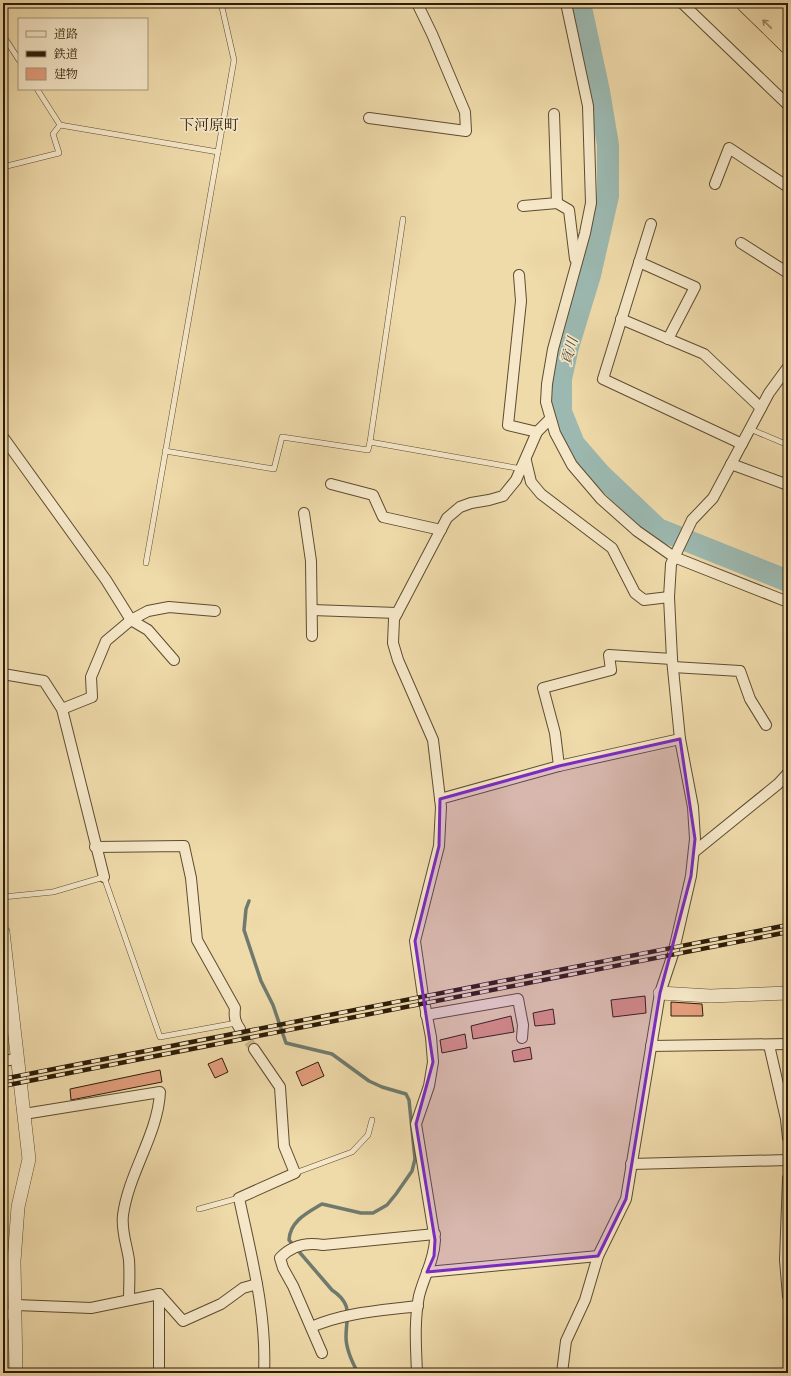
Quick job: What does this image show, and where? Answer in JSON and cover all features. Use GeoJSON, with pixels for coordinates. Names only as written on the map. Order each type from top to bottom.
{"type":"FeatureCollection","features":[{"type":"Feature","properties":{"kind":"highway"},"geometry":{"type":"LineString","coordinates":[[746,3],[788,44]]}},
{"type":"Feature","properties":{"kind":"highway"},"geometry":{"type":"LineString","coordinates":[[772,3],[788,19]]}},
{"type":"Feature","properties":{"kind":"street"},"geometry":{"type":"LineString","coordinates":[[368,118],[466,131],[465,112],[432,34],[417,3]]}},
{"type":"Feature","properties":{"kind":"street"},"geometry":{"type":"LineString","coordinates":[[566,3],[588,106],[591,202],[576,265],[553,349],[546,384],[546,402],[550,419],[572,465],[602,499],[637,531],[675,555],[788,602]]}},
{"type":"Feature","properties":{"kind":"street"},"geometry":{"type":"LineString","coordinates":[[682,3],[788,105]]}},
{"type":"Feature","properties":{"kind":"street"},"geometry":{"type":"LineString","coordinates":[[554,114],[557,203]]}},
{"type":"Feature","properties":{"kind":"street"},"geometry":{"type":"LineString","coordinates":[[715,184],[729,148],[788,187]]}},
{"type":"Feature","properties":{"kind":"street"},"geometry":{"type":"LineString","coordinates":[[523,206],[557,203],[570,210],[576,265]]}},
{"type":"Feature","properties":{"kind":"street"},"geometry":{"type":"LineString","coordinates":[[651,224],[603,379],[742,444]]}},
{"type":"Feature","properties":{"kind":"street"},"geometry":{"type":"LineString","coordinates":[[741,243],[788,273]]}},
{"type":"Feature","properties":{"kind":"street"},"geometry":{"type":"LineString","coordinates":[[639,262],[695,287],[668,339]]}},
{"type":"Feature","properties":{"kind":"street"},"geometry":{"type":"LineString","coordinates":[[519,276],[521,301],[508,426],[537,432]]}},
{"type":"Feature","properties":{"kind":"street"},"geometry":{"type":"LineString","coordinates":[[621,320],[704,354],[761,408]]}},
{"type":"Feature","properties":{"kind":"street"},"geometry":{"type":"LineString","coordinates":[[562,1373],[566,1342],[585,1300],[598,1256],[626,1199],[660,993],[675,947],[691,876],[695,839],[693,807],[680,739],[673,663],[669,597],[671,564],[692,520],[713,498],[761,408],[788,367]]}},
{"type":"Feature","properties":{"kind":"street"},"geometry":{"type":"LineString","coordinates":[[417,1373],[415,1321],[427,1272],[434,1256],[435,1234],[416,1124],[429,1086],[433,1062],[431,1037],[426,1015],[415,941],[439,846],[440,799],[433,740],[398,660],[393,643],[394,619],[447,518],[471,502],[490,500],[503,496],[516,480],[524,465],[537,432],[550,419]]}},
{"type":"Feature","properties":{"kind":"street"},"geometry":{"type":"LineString","coordinates":[[3,437],[106,580],[131,620],[148,630],[174,660]]}},
{"type":"Feature","properties":{"kind":"street"},"geometry":{"type":"LineString","coordinates":[[731,464],[788,485]]}},
{"type":"Feature","properties":{"kind":"street"},"geometry":{"type":"LineString","coordinates":[[524,465],[531,482],[541,494],[612,548],[635,593],[644,600],[669,597]]}},
{"type":"Feature","properties":{"kind":"street"},"geometry":{"type":"LineString","coordinates":[[331,484],[373,495],[383,517],[441,530]]}},
{"type":"Feature","properties":{"kind":"street"},"geometry":{"type":"LineString","coordinates":[[304,512],[311,562],[312,636]]}},
{"type":"Feature","properties":{"kind":"street"},"geometry":{"type":"LineString","coordinates":[[62,709],[92,697],[91,677],[106,641],[131,620],[148,611],[169,607],[215,611]]}},
{"type":"Feature","properties":{"kind":"street"},"geometry":{"type":"LineString","coordinates":[[312,610],[397,613]]}},
{"type":"Feature","properties":{"kind":"street"},"geometry":{"type":"LineString","coordinates":[[559,766],[555,733],[543,688],[611,670],[609,655],[740,671],[750,699],[766,725]]}},
{"type":"Feature","properties":{"kind":"street"},"geometry":{"type":"LineString","coordinates":[[3,674],[44,681],[62,709],[95,847],[104,877]]}},
{"type":"Feature","properties":{"kind":"street"},"geometry":{"type":"LineString","coordinates":[[440,799],[559,766],[680,739]]}},
{"type":"Feature","properties":{"kind":"street"},"geometry":{"type":"LineString","coordinates":[[694,852],[778,784],[788,773]]}},
{"type":"Feature","properties":{"kind":"street"},"geometry":{"type":"LineString","coordinates":[[95,847],[184,846],[191,878],[197,940],[235,1008],[234,1016],[238,1026]]}},
{"type":"Feature","properties":{"kind":"street"},"geometry":{"type":"LineString","coordinates":[[3,932],[16,1059],[29,1160],[18,1207],[8,1261],[16,1309],[16,1373]]}},
{"type":"Feature","properties":{"kind":"street"},"geometry":{"type":"LineString","coordinates":[[660,993],[710,996],[788,993]]}},
{"type":"Feature","properties":{"kind":"street"},"geometry":{"type":"LineString","coordinates":[[426,1015],[518,999],[523,1025],[522,1038]]}},
{"type":"Feature","properties":{"kind":"street"},"geometry":{"type":"LineString","coordinates":[[651,1046],[788,1044]]}},
{"type":"Feature","properties":{"kind":"street"},"geometry":{"type":"LineString","coordinates":[[768,1045],[786,1119],[788,1138]]}},
{"type":"Feature","properties":{"kind":"street"},"geometry":{"type":"LineString","coordinates":[[254,1049],[280,1087],[284,1146],[295,1173],[239,1198],[257,1284],[265,1355],[264,1373]]}},
{"type":"Feature","properties":{"kind":"street"},"geometry":{"type":"LineString","coordinates":[[3,1061],[16,1059]]}},
{"type":"Feature","properties":{"kind":"street"},"geometry":{"type":"LineString","coordinates":[[24,1114],[160,1092],[159,1108],[133,1176],[123,1215],[123,1234],[129,1261],[129,1300]]}},
{"type":"Feature","properties":{"kind":"street"},"geometry":{"type":"LineString","coordinates":[[632,1164],[788,1160]]}},
{"type":"Feature","properties":{"kind":"street"},"geometry":{"type":"LineString","coordinates":[[788,1178],[785,1260],[788,1296]]}},
{"type":"Feature","properties":{"kind":"street"},"geometry":{"type":"LineString","coordinates":[[322,1353],[293,1286],[283,1268],[280,1258],[293,1246],[313,1243],[323,1245],[435,1234]]}},
{"type":"Feature","properties":{"kind":"street"},"geometry":{"type":"LineString","coordinates":[[427,1272],[598,1256]]}},
{"type":"Feature","properties":{"kind":"street"},"geometry":{"type":"LineString","coordinates":[[159,1294],[183,1321],[221,1304],[242,1288],[257,1284]]}},
{"type":"Feature","properties":{"kind":"street"},"geometry":{"type":"LineString","coordinates":[[3,1316],[16,1309],[91,1308],[159,1294]]}},
{"type":"Feature","properties":{"kind":"street"},"geometry":{"type":"LineString","coordinates":[[159,1294],[159,1373]]}},
{"type":"Feature","properties":{"kind":"street"},"geometry":{"type":"LineString","coordinates":[[311,1327],[334,1317],[418,1306]]}},
{"type":"Feature","properties":{"kind":"lane"},"geometry":{"type":"LineString","coordinates":[[146,563],[234,60],[221,3]]}},
{"type":"Feature","properties":{"kind":"lane"},"geometry":{"type":"LineString","coordinates":[[3,40],[6,40],[18,58]]}},
{"type":"Feature","properties":{"kind":"lane"},"geometry":{"type":"LineString","coordinates":[[38,90],[60,125],[218,152]]}},
{"type":"Feature","properties":{"kind":"lane"},"geometry":{"type":"LineString","coordinates":[[3,167],[59,153],[53,134],[60,125]]}},
{"type":"Feature","properties":{"kind":"lane"},"geometry":{"type":"LineString","coordinates":[[165,451],[274,470],[282,437],[368,450],[403,219]]}},
{"type":"Feature","properties":{"kind":"lane"},"geometry":{"type":"LineString","coordinates":[[750,429],[788,445]]}},
{"type":"Feature","properties":{"kind":"lane"},"geometry":{"type":"LineString","coordinates":[[370,442],[524,465]]}},
{"type":"Feature","properties":{"kind":"lane"},"geometry":{"type":"LineString","coordinates":[[3,897],[53,892],[104,877],[160,1037],[238,1026]]}},
{"type":"Feature","properties":{"kind":"lane"},"geometry":{"type":"LineString","coordinates":[[295,1173],[352,1152],[368,1135],[372,1120]]}},
{"type":"Feature","properties":{"kind":"lane"},"geometry":{"type":"LineString","coordinates":[[198,1209],[239,1198]]}},
{"type":"Feature","properties":{"kind":"highlighted area"},"geometry":{"type":"Polygon","coordinates":[[[680,739],[695,839],[691,876],[660,993],[626,1199],[598,1256],[427,1272],[434,1256],[435,1240],[416,1124],[433,1062],[415,941],[439,846],[440,799],[559,766],[680,739]]]}},
{"type":"Feature","properties":{"kind":"building"},"geometry":{"type":"Polygon","coordinates":[[[645,996],[646,1013],[613,1017],[611,1000],[645,996]]]}},
{"type":"Feature","properties":{"kind":"building"},"geometry":{"type":"Polygon","coordinates":[[[671,1002],[702,1004],[703,1016],[671,1016],[671,1002]]]}},
{"type":"Feature","properties":{"kind":"building"},"geometry":{"type":"Polygon","coordinates":[[[553,1009],[555,1024],[535,1026],[533,1013],[553,1009]]]}},
{"type":"Feature","properties":{"kind":"building"},"geometry":{"type":"Polygon","coordinates":[[[511,1016],[514,1032],[473,1039],[471,1026],[511,1016]]]}},
{"type":"Feature","properties":{"kind":"building"},"geometry":{"type":"Polygon","coordinates":[[[465,1034],[467,1048],[442,1053],[440,1040],[465,1034]]]}},
{"type":"Feature","properties":{"kind":"building"},"geometry":{"type":"Polygon","coordinates":[[[530,1047],[532,1059],[514,1062],[512,1051],[530,1047]]]}},
{"type":"Feature","properties":{"kind":"building"},"geometry":{"type":"Polygon","coordinates":[[[222,1058],[228,1072],[215,1078],[208,1064],[222,1058]]]}},
{"type":"Feature","properties":{"kind":"building"},"geometry":{"type":"Polygon","coordinates":[[[318,1062],[324,1076],[302,1086],[296,1072],[318,1062]]]}},
{"type":"Feature","properties":{"kind":"building"},"geometry":{"type":"Polygon","coordinates":[[[160,1070],[162,1082],[71,1100],[70,1089],[160,1070]]]}},
{"type":"Feature","properties":{"kind":"waterway","name":"貢川"},"geometry":{"type":"LineString","coordinates":[[580,3],[599,91],[608,145],[608,196],[590,275],[568,347],[561,379],[561,412],[574,444],[600,474],[658,529],[788,581]]}},
{"type":"Feature","properties":{"kind":"waterway"},"geometry":{"type":"LineString","coordinates":[[249,901],[246,909],[244,930],[261,981],[273,1005],[286,1043],[332,1054],[369,1081],[382,1087],[406,1094],[409,1100],[415,1159],[412,1171],[387,1205],[373,1213],[361,1213],[322,1204],[300,1218],[290,1233],[289,1240],[332,1290],[339,1295],[346,1306],[347,1347],[358,1373]]}},
{"type":"Feature","properties":{"kind":"tunnel"},"geometry":{"type":"LineString","coordinates":[[240,1029],[254,1049]]}},
{"type":"Feature","properties":{"kind":"railway"},"geometry":{"type":"LineString","coordinates":[[3,1079],[788,925]]}},
{"type":"Feature","properties":{"kind":"railway"},"geometry":{"type":"LineString","coordinates":[[3,1086],[788,932]]}},
{"type":"Feature","properties":{"kind":"district","name":"下河原町"},"geometry":{"type":"Point","coordinates":[209,125]}}]}
